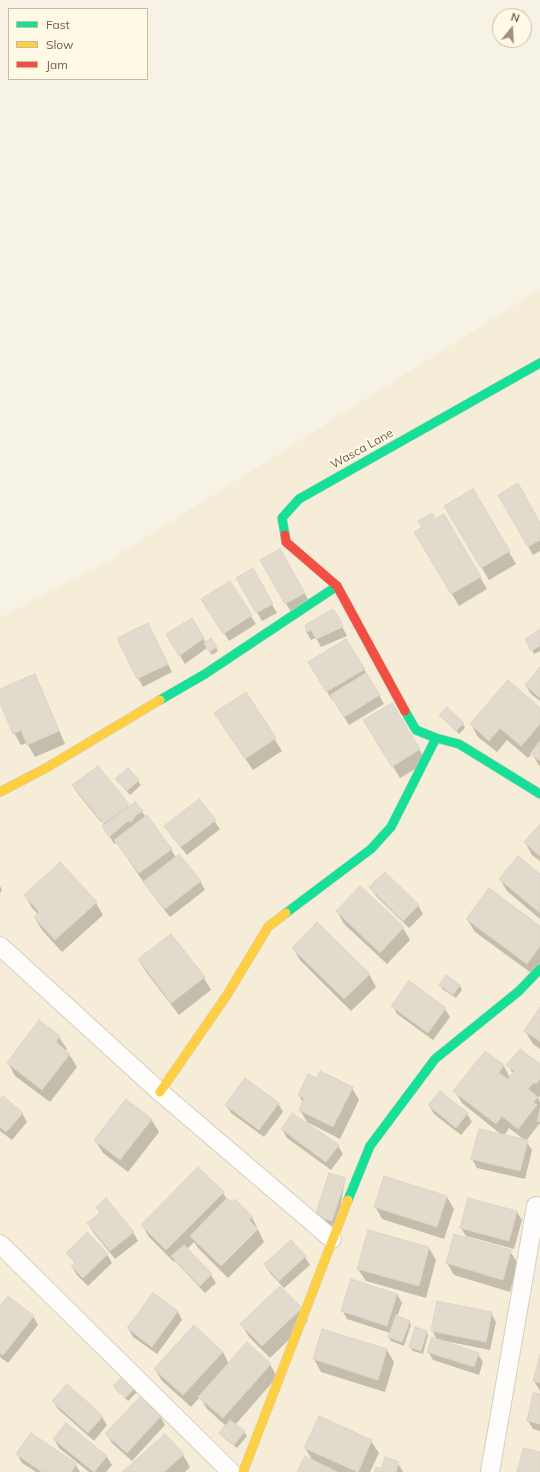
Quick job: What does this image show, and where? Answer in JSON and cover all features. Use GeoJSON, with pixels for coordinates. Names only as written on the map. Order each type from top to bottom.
{"type":"FeatureCollection","features":[{"type":"Feature","properties":{"kind":"street","name":"Wasca Lane"},"geometry":{"type":"LineString","coordinates":[[338,586],[286,542],[282,518],[299,498],[540,363]]}},
{"type":"Feature","properties":{"kind":"street"},"geometry":{"type":"LineString","coordinates":[[0,792],[46,768],[205,674],[338,586],[416,730],[436,738],[459,744],[540,794]]}},
{"type":"Feature","properties":{"kind":"street"},"geometry":{"type":"LineString","coordinates":[[160,1092],[227,995],[268,927],[371,849],[391,827],[436,738]]}},
{"type":"Feature","properties":{"kind":"street"},"geometry":{"type":"LineString","coordinates":[[0,946],[160,1092],[332,1239]]}},
{"type":"Feature","properties":{"kind":"street"},"geometry":{"type":"LineString","coordinates":[[243,1472],[332,1239],[370,1146],[435,1059],[519,991],[540,969]]}},
{"type":"Feature","properties":{"kind":"street"},"geometry":{"type":"LineString","coordinates":[[490,1472],[536,1206]]}},
{"type":"Feature","properties":{"kind":"street"},"geometry":{"type":"LineString","coordinates":[[0,1244],[231,1472]]}},
{"type":"Feature","properties":{"kind":"shaded area"},"geometry":{"type":"Polygon","coordinates":[[[540,289],[540,1472],[0,1472],[0,618],[110,560],[540,289]]]}},
{"type":"Feature","properties":{"kind":"building"},"geometry":{"type":"Polygon","coordinates":[[[518,483],[540,523],[540,540],[528,547],[498,495],[518,483]]]}},
{"type":"Feature","properties":{"kind":"building"},"geometry":{"type":"Polygon","coordinates":[[[473,489],[510,551],[481,568],[444,506],[473,489]]]}},
{"type":"Feature","properties":{"kind":"building"},"geometry":{"type":"Polygon","coordinates":[[[432,513],[435,519],[444,514],[481,577],[451,594],[414,532],[422,527],[418,521],[432,513]]]}},
{"type":"Feature","properties":{"kind":"building"},"geometry":{"type":"Polygon","coordinates":[[[280,549],[305,593],[285,604],[260,560],[280,549]]]}},
{"type":"Feature","properties":{"kind":"building"},"geometry":{"type":"Polygon","coordinates":[[[253,568],[273,604],[256,613],[236,578],[253,568]]]}},
{"type":"Feature","properties":{"kind":"building"},"geometry":{"type":"Polygon","coordinates":[[[230,581],[252,615],[223,634],[201,599],[230,581]]]}},
{"type":"Feature","properties":{"kind":"building"},"geometry":{"type":"Polygon","coordinates":[[[333,609],[343,627],[316,639],[311,630],[306,632],[305,625],[333,609]]]}},
{"type":"Feature","properties":{"kind":"building"},"geometry":{"type":"Polygon","coordinates":[[[192,618],[204,638],[179,656],[166,634],[192,618]]]}},
{"type":"Feature","properties":{"kind":"building"},"geometry":{"type":"Polygon","coordinates":[[[148,623],[168,664],[137,679],[117,638],[148,623]]]}},
{"type":"Feature","properties":{"kind":"building"},"geometry":{"type":"Polygon","coordinates":[[[540,629],[540,646],[531,651],[525,639],[540,629]]]}},
{"type":"Feature","properties":{"kind":"building"},"geometry":{"type":"Polygon","coordinates":[[[211,638],[217,647],[209,652],[204,643],[211,638]]]}},
{"type":"Feature","properties":{"kind":"building"},"geometry":{"type":"Polygon","coordinates":[[[346,639],[365,669],[326,692],[308,662],[346,639]]]}},
{"type":"Feature","properties":{"kind":"building"},"geometry":{"type":"Polygon","coordinates":[[[540,667],[540,698],[525,685],[540,667]]]}},
{"type":"Feature","properties":{"kind":"building"},"geometry":{"type":"Polygon","coordinates":[[[366,673],[380,695],[344,717],[330,695],[366,673]]]}},
{"type":"Feature","properties":{"kind":"building"},"geometry":{"type":"Polygon","coordinates":[[[35,674],[59,731],[27,745],[21,730],[13,734],[0,703],[0,689],[35,674]]]}},
{"type":"Feature","properties":{"kind":"building"},"geometry":{"type":"Polygon","coordinates":[[[508,680],[540,708],[540,724],[521,746],[500,728],[489,741],[470,724],[508,680]]]}},
{"type":"Feature","properties":{"kind":"building"},"geometry":{"type":"Polygon","coordinates":[[[246,692],[276,738],[245,759],[214,713],[246,692]]]}},
{"type":"Feature","properties":{"kind":"building"},"geometry":{"type":"Polygon","coordinates":[[[392,703],[420,749],[392,767],[363,720],[392,703]]]}},
{"type":"Feature","properties":{"kind":"building"},"geometry":{"type":"Polygon","coordinates":[[[447,707],[464,723],[456,731],[439,715],[447,707]]]}},
{"type":"Feature","properties":{"kind":"building"},"geometry":{"type":"Polygon","coordinates":[[[540,741],[540,761],[530,754],[540,741]]]}},
{"type":"Feature","properties":{"kind":"building"},"geometry":{"type":"Polygon","coordinates":[[[98,766],[129,804],[103,823],[72,785],[98,766]]]}},
{"type":"Feature","properties":{"kind":"building"},"geometry":{"type":"Polygon","coordinates":[[[128,768],[139,780],[127,791],[115,779],[128,768]]]}},
{"type":"Feature","properties":{"kind":"building"},"geometry":{"type":"Polygon","coordinates":[[[199,799],[216,820],[181,847],[164,826],[199,799]]]}},
{"type":"Feature","properties":{"kind":"building"},"geometry":{"type":"Polygon","coordinates":[[[135,802],[143,811],[136,815],[131,822],[128,821],[109,837],[102,826],[135,802]]]}},
{"type":"Feature","properties":{"kind":"building"},"geometry":{"type":"Polygon","coordinates":[[[147,815],[172,849],[139,873],[114,840],[147,815]]]}},
{"type":"Feature","properties":{"kind":"building"},"geometry":{"type":"Polygon","coordinates":[[[540,824],[540,856],[524,842],[540,824]]]}},
{"type":"Feature","properties":{"kind":"building"},"geometry":{"type":"Polygon","coordinates":[[[179,854],[201,881],[165,909],[143,882],[179,854]]]}},
{"type":"Feature","properties":{"kind":"building"},"geometry":{"type":"Polygon","coordinates":[[[518,856],[540,874],[540,913],[499,879],[518,856]]]}},
{"type":"Feature","properties":{"kind":"building"},"geometry":{"type":"Polygon","coordinates":[[[60,862],[97,902],[55,940],[34,917],[39,912],[24,895],[60,862]]]}},
{"type":"Feature","properties":{"kind":"building"},"geometry":{"type":"Polygon","coordinates":[[[385,872],[419,905],[403,921],[369,887],[385,872]]]}},
{"type":"Feature","properties":{"kind":"building"},"geometry":{"type":"Polygon","coordinates":[[[360,886],[404,927],[380,953],[336,911],[360,886]]]}},
{"type":"Feature","properties":{"kind":"building"},"geometry":{"type":"Polygon","coordinates":[[[489,888],[540,926],[540,946],[527,964],[466,919],[489,888]]]}},
{"type":"Feature","properties":{"kind":"building"},"geometry":{"type":"Polygon","coordinates":[[[317,922],[370,974],[344,999],[292,948],[317,922]]]}},
{"type":"Feature","properties":{"kind":"building"},"geometry":{"type":"Polygon","coordinates":[[[171,934],[205,977],[171,1003],[138,959],[171,934]]]}},
{"type":"Feature","properties":{"kind":"building"},"geometry":{"type":"Polygon","coordinates":[[[446,975],[460,985],[453,995],[439,985],[446,975]]]}},
{"type":"Feature","properties":{"kind":"building"},"geometry":{"type":"Polygon","coordinates":[[[409,981],[446,1008],[428,1033],[391,1006],[409,981]]]}},
{"type":"Feature","properties":{"kind":"building"},"geometry":{"type":"Polygon","coordinates":[[[540,1007],[540,1041],[524,1031],[540,1007]]]}},
{"type":"Feature","properties":{"kind":"building"},"geometry":{"type":"Polygon","coordinates":[[[39,1020],[60,1036],[56,1042],[70,1054],[42,1090],[7,1063],[39,1020]]]}},
{"type":"Feature","properties":{"kind":"building"},"geometry":{"type":"Polygon","coordinates":[[[520,1049],[540,1064],[540,1079],[536,1084],[534,1082],[528,1089],[538,1097],[533,1102],[537,1105],[518,1129],[502,1116],[496,1124],[453,1091],[485,1051],[504,1065],[499,1073],[508,1079],[514,1071],[506,1065],[520,1049]]]}},
{"type":"Feature","properties":{"kind":"building"},"geometry":{"type":"Polygon","coordinates":[[[320,1071],[353,1087],[333,1127],[299,1110],[304,1098],[298,1095],[308,1074],[317,1078],[320,1071]]]}},
{"type":"Feature","properties":{"kind":"building"},"geometry":{"type":"Polygon","coordinates":[[[245,1078],[279,1103],[259,1130],[225,1105],[245,1078]]]}},
{"type":"Feature","properties":{"kind":"building"},"geometry":{"type":"Polygon","coordinates":[[[440,1091],[468,1113],[456,1128],[428,1105],[440,1091]]]}},
{"type":"Feature","properties":{"kind":"building"},"geometry":{"type":"Polygon","coordinates":[[[3,1096],[23,1113],[6,1132],[0,1127],[0,1100],[3,1096]]]}},
{"type":"Feature","properties":{"kind":"building"},"geometry":{"type":"Polygon","coordinates":[[[126,1099],[152,1119],[120,1160],[94,1140],[126,1099]]]}},
{"type":"Feature","properties":{"kind":"building"},"geometry":{"type":"Polygon","coordinates":[[[540,1109],[540,1122],[537,1121],[540,1109]]]}},
{"type":"Feature","properties":{"kind":"building"},"geometry":{"type":"Polygon","coordinates":[[[292,1113],[339,1145],[326,1162],[281,1129],[292,1113]]]}},
{"type":"Feature","properties":{"kind":"building"},"geometry":{"type":"Polygon","coordinates":[[[479,1129],[528,1140],[520,1171],[471,1159],[479,1129]]]}},
{"type":"Feature","properties":{"kind":"building"},"geometry":{"type":"Polygon","coordinates":[[[198,1167],[224,1192],[166,1250],[141,1225],[198,1167]]]}},
{"type":"Feature","properties":{"kind":"building"},"geometry":{"type":"Polygon","coordinates":[[[329,1173],[346,1178],[332,1221],[315,1216],[329,1173]]]}},
{"type":"Feature","properties":{"kind":"building"},"geometry":{"type":"Polygon","coordinates":[[[384,1176],[447,1196],[437,1227],[374,1207],[384,1176]]]}},
{"type":"Feature","properties":{"kind":"building"},"geometry":{"type":"Polygon","coordinates":[[[106,1198],[134,1232],[110,1251],[87,1223],[100,1213],[96,1207],[106,1198]]]}},
{"type":"Feature","properties":{"kind":"building"},"geometry":{"type":"Polygon","coordinates":[[[227,1198],[232,1202],[235,1199],[253,1217],[249,1220],[258,1229],[221,1266],[190,1236],[227,1198]]]}},
{"type":"Feature","properties":{"kind":"building"},"geometry":{"type":"Polygon","coordinates":[[[468,1198],[517,1211],[509,1241],[460,1228],[468,1198]]]}},
{"type":"Feature","properties":{"kind":"building"},"geometry":{"type":"Polygon","coordinates":[[[368,1230],[429,1247],[419,1286],[357,1269],[368,1230]]]}},
{"type":"Feature","properties":{"kind":"building"},"geometry":{"type":"Polygon","coordinates":[[[87,1232],[108,1254],[83,1278],[71,1266],[75,1263],[66,1253],[87,1232]]]}},
{"type":"Feature","properties":{"kind":"building"},"geometry":{"type":"Polygon","coordinates":[[[454,1234],[511,1250],[503,1280],[446,1263],[454,1234]]]}},
{"type":"Feature","properties":{"kind":"building"},"geometry":{"type":"Polygon","coordinates":[[[291,1240],[306,1256],[279,1281],[264,1264],[291,1240]]]}},
{"type":"Feature","properties":{"kind":"building"},"geometry":{"type":"Polygon","coordinates":[[[184,1245],[212,1274],[200,1286],[171,1256],[184,1245]]]}},
{"type":"Feature","properties":{"kind":"building"},"geometry":{"type":"Polygon","coordinates":[[[351,1279],[397,1294],[387,1326],[341,1311],[351,1279]]]}},
{"type":"Feature","properties":{"kind":"building"},"geometry":{"type":"Polygon","coordinates":[[[280,1286],[302,1308],[262,1346],[240,1324],[280,1286]]]}},
{"type":"Feature","properties":{"kind":"building"},"geometry":{"type":"Polygon","coordinates":[[[153,1293],[178,1311],[152,1347],[127,1328],[153,1293]]]}},
{"type":"Feature","properties":{"kind":"building"},"geometry":{"type":"Polygon","coordinates":[[[8,1296],[34,1316],[3,1355],[0,1353],[0,1306],[8,1296]]]}},
{"type":"Feature","properties":{"kind":"building"},"geometry":{"type":"Polygon","coordinates":[[[437,1301],[492,1312],[486,1342],[431,1331],[437,1301]]]}},
{"type":"Feature","properties":{"kind":"building"},"geometry":{"type":"Polygon","coordinates":[[[396,1315],[410,1321],[402,1342],[388,1337],[396,1315]]]}},
{"type":"Feature","properties":{"kind":"building"},"geometry":{"type":"Polygon","coordinates":[[[194,1325],[223,1352],[183,1395],[154,1369],[194,1325]]]}},
{"type":"Feature","properties":{"kind":"building"},"geometry":{"type":"Polygon","coordinates":[[[415,1327],[427,1331],[421,1351],[409,1347],[415,1327]]]}},
{"type":"Feature","properties":{"kind":"building"},"geometry":{"type":"Polygon","coordinates":[[[322,1329],[387,1349],[378,1380],[313,1359],[322,1329]]]}},
{"type":"Feature","properties":{"kind":"building"},"geometry":{"type":"Polygon","coordinates":[[[432,1337],[479,1353],[474,1367],[427,1352],[432,1337]]]}},
{"type":"Feature","properties":{"kind":"building"},"geometry":{"type":"Polygon","coordinates":[[[247,1342],[271,1364],[223,1418],[198,1397],[247,1342]]]}},
{"type":"Feature","properties":{"kind":"building"},"geometry":{"type":"Polygon","coordinates":[[[540,1354],[540,1383],[533,1381],[540,1354]]]}},
{"type":"Feature","properties":{"kind":"building"},"geometry":{"type":"Polygon","coordinates":[[[123,1376],[135,1388],[125,1398],[113,1386],[123,1376]]]}},
{"type":"Feature","properties":{"kind":"building"},"geometry":{"type":"Polygon","coordinates":[[[67,1384],[103,1416],[88,1433],[52,1401],[67,1384]]]}},
{"type":"Feature","properties":{"kind":"building"},"geometry":{"type":"Polygon","coordinates":[[[533,1393],[540,1394],[540,1424],[527,1421],[533,1393]]]}},
{"type":"Feature","properties":{"kind":"building"},"geometry":{"type":"Polygon","coordinates":[[[140,1397],[161,1416],[127,1453],[105,1434],[140,1397]]]}},
{"type":"Feature","properties":{"kind":"building"},"geometry":{"type":"Polygon","coordinates":[[[319,1416],[372,1440],[358,1472],[304,1448],[319,1416]]]}},
{"type":"Feature","properties":{"kind":"building"},"geometry":{"type":"Polygon","coordinates":[[[230,1420],[245,1431],[234,1445],[219,1433],[230,1420]]]}},
{"type":"Feature","properties":{"kind":"building"},"geometry":{"type":"Polygon","coordinates":[[[66,1423],[107,1456],[94,1472],[53,1439],[66,1423]]]}},
{"type":"Feature","properties":{"kind":"building"},"geometry":{"type":"Polygon","coordinates":[[[31,1433],[77,1464],[71,1472],[42,1472],[16,1454],[31,1433]]]}},
{"type":"Feature","properties":{"kind":"building"},"geometry":{"type":"Polygon","coordinates":[[[165,1434],[184,1454],[164,1472],[122,1472],[165,1434]]]}},
{"type":"Feature","properties":{"kind":"building"},"geometry":{"type":"Polygon","coordinates":[[[523,1448],[540,1452],[540,1472],[517,1472],[523,1448]]]}},
{"type":"Feature","properties":{"kind":"building"},"geometry":{"type":"Polygon","coordinates":[[[305,1456],[337,1472],[297,1472],[305,1456]]]}},
{"type":"Feature","properties":{"kind":"building"},"geometry":{"type":"Polygon","coordinates":[[[385,1457],[399,1462],[396,1472],[374,1472],[376,1467],[381,1469],[385,1457]]]}},
{"type":"Feature","properties":{"kind":"traffic: fast"},"geometry":{"type":"LineString","coordinates":[[285,535],[282,518],[299,499],[540,363]]}},
{"type":"Feature","properties":{"kind":"traffic: fast"},"geometry":{"type":"LineString","coordinates":[[160,700],[205,674],[337,586]]}},
{"type":"Feature","properties":{"kind":"traffic: fast"},"geometry":{"type":"LineString","coordinates":[[405,711],[416,730],[436,738],[459,744],[540,794]]}},
{"type":"Feature","properties":{"kind":"traffic: fast"},"geometry":{"type":"LineString","coordinates":[[286,913],[371,849],[391,827],[436,738]]}},
{"type":"Feature","properties":{"kind":"traffic: fast"},"geometry":{"type":"LineString","coordinates":[[348,1200],[370,1146],[435,1059],[519,991],[540,969]]}},
{"type":"Feature","properties":{"kind":"traffic: slow"},"geometry":{"type":"LineString","coordinates":[[0,792],[46,768],[160,700]]}},
{"type":"Feature","properties":{"kind":"traffic: slow"},"geometry":{"type":"LineString","coordinates":[[160,1092],[227,995],[268,927],[286,913]]}},
{"type":"Feature","properties":{"kind":"traffic: slow"},"geometry":{"type":"LineString","coordinates":[[243,1472],[348,1200]]}},
{"type":"Feature","properties":{"kind":"traffic: jam"},"geometry":{"type":"LineString","coordinates":[[285,535],[286,542],[337,586],[405,711]]}}]}
